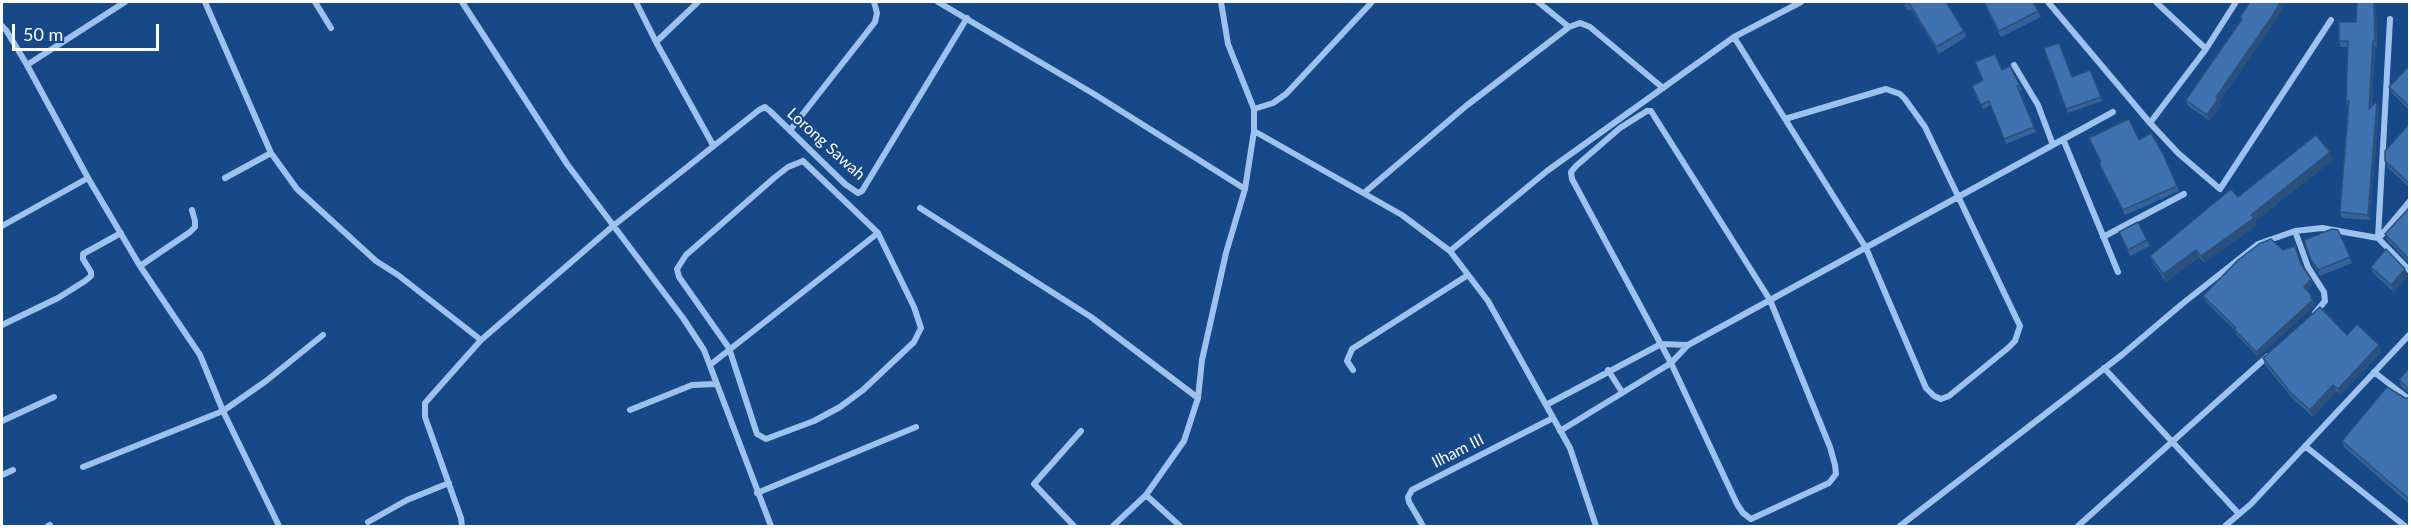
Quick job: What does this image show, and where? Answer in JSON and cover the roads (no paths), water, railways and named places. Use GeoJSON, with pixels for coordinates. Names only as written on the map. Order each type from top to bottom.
{"type":"FeatureCollection","features":[{"type":"Feature","properties":{"kind":"street"},"geometry":{"type":"LineString","coordinates":[[27,65],[125,2]]}},
{"type":"Feature","properties":{"kind":"street"},"geometry":{"type":"LineString","coordinates":[[205,2],[271,153],[297,189],[376,261],[398,275],[481,340]]}},
{"type":"Feature","properties":{"kind":"street"},"geometry":{"type":"LineString","coordinates":[[315,2],[331,28]]}},
{"type":"Feature","properties":{"kind":"street"},"geometry":{"type":"LineString","coordinates":[[462,2],[567,164],[683,318],[704,350],[771,526]]}},
{"type":"Feature","properties":{"kind":"street"},"geometry":{"type":"LineString","coordinates":[[636,2],[713,145]]}},
{"type":"Feature","properties":{"kind":"street"},"geometry":{"type":"LineString","coordinates":[[656,42],[698,2]]}},
{"type":"Feature","properties":{"kind":"street"},"geometry":{"type":"LineString","coordinates":[[791,129],[875,22],[877,13],[874,2]]}},
{"type":"Feature","properties":{"kind":"street"},"geometry":{"type":"LineString","coordinates":[[939,2],[1094,94],[1245,189]]}},
{"type":"Feature","properties":{"kind":"street"},"geometry":{"type":"LineString","coordinates":[[1113,526],[1146,495],[1184,441],[1198,398],[1202,360],[1226,253],[1245,189],[1254,131],[1254,109],[1227,44],[1221,2]]}},
{"type":"Feature","properties":{"kind":"street"},"geometry":{"type":"LineString","coordinates":[[1254,109],[1268,105],[1282,97],[1372,2]]}},
{"type":"Feature","properties":{"kind":"street"},"geometry":{"type":"LineString","coordinates":[[1538,2],[1569,27]]}},
{"type":"Feature","properties":{"kind":"street"},"geometry":{"type":"LineString","coordinates":[[1450,251],[1548,171],[1734,37],[1801,2]]}},
{"type":"Feature","properties":{"kind":"street"},"geometry":{"type":"LineString","coordinates":[[2048,2],[2150,123],[2178,153],[2220,189],[2331,20]]}},
{"type":"Feature","properties":{"kind":"street"},"geometry":{"type":"LineString","coordinates":[[2156,2],[2206,50]]}},
{"type":"Feature","properties":{"kind":"street"},"geometry":{"type":"LineString","coordinates":[[2150,123],[2206,50],[2236,2]]}},
{"type":"Feature","properties":{"kind":"street","name":"Lorong Sawah"},"geometry":{"type":"LineString","coordinates":[[462,526],[449,483],[427,426],[425,403],[481,340],[713,145],[750,115],[765,108],[791,129],[845,184],[858,193],[862,191],[967,18]]}},
{"type":"Feature","properties":{"kind":"street"},"geometry":{"type":"LineString","coordinates":[[2378,238],[2390,19]]}},
{"type":"Feature","properties":{"kind":"street"},"geometry":{"type":"LineString","coordinates":[[1364,193],[1466,106],[1569,27],[1580,23],[1590,27],[1663,88]]}},
{"type":"Feature","properties":{"kind":"street"},"geometry":{"type":"LineString","coordinates":[[2,26],[27,65],[88,178],[140,266],[200,356],[223,411],[279,526]]}},
{"type":"Feature","properties":{"kind":"street"},"geometry":{"type":"LineString","coordinates":[[1734,37],[1785,119],[1866,248],[1926,388],[1941,399],[1949,396],[2008,348],[2015,341],[2020,326],[1925,127],[1910,105],[1894,91],[1882,89],[1785,119]]}},
{"type":"Feature","properties":{"kind":"street"},"geometry":{"type":"LineString","coordinates":[[2014,65],[2038,105],[2053,145]]}},
{"type":"Feature","properties":{"kind":"street"},"geometry":{"type":"LineString","coordinates":[[1647,111],[1651,111],[1770,300],[1830,447],[1836,474],[1829,483],[1756,518],[1747,518],[1729,488],[1671,363],[1571,172],[1620,128],[1647,111]]}},
{"type":"Feature","properties":{"kind":"street"},"geometry":{"type":"LineString","coordinates":[[1560,431],[1671,363],[1688,345],[2113,112]]}},
{"type":"Feature","properties":{"kind":"street"},"geometry":{"type":"LineString","coordinates":[[1254,131],[1402,215],[1450,251],[1488,301],[1570,448],[1594,526]]}},
{"type":"Feature","properties":{"kind":"street"},"geometry":{"type":"LineString","coordinates":[[2062,140],[2118,272]]}},
{"type":"Feature","properties":{"kind":"street"},"geometry":{"type":"LineString","coordinates":[[225,178],[271,153]]}},
{"type":"Feature","properties":{"kind":"street"},"geometry":{"type":"LineString","coordinates":[[803,161],[878,233],[914,307],[921,328],[914,342],[863,390],[840,407],[814,421],[772,438],[762,438],[757,434],[729,348],[679,277],[677,269],[686,255],[774,178],[788,167],[803,161]]}},
{"type":"Feature","properties":{"kind":"street"},"geometry":{"type":"LineString","coordinates":[[2,226],[88,178]]}},
{"type":"Feature","properties":{"kind":"street"},"geometry":{"type":"LineString","coordinates":[[2103,237],[2184,194]]}},
{"type":"Feature","properties":{"kind":"street"},"geometry":{"type":"LineString","coordinates":[[2378,238],[2409,201]]}},
{"type":"Feature","properties":{"kind":"street"},"geometry":{"type":"LineString","coordinates":[[920,208],[1091,317],[1198,398]]}},
{"type":"Feature","properties":{"kind":"street"},"geometry":{"type":"LineString","coordinates":[[140,266],[195,227],[192,210]]}},
{"type":"Feature","properties":{"kind":"street"},"geometry":{"type":"LineString","coordinates":[[1900,526],[2104,368],[2258,244],[2295,231],[2322,228],[2378,238],[2409,271]]}},
{"type":"Feature","properties":{"kind":"street"},"geometry":{"type":"LineString","coordinates":[[2295,231],[2308,267],[2324,292],[2325,301],[2312,315]]}},
{"type":"Feature","properties":{"kind":"street"},"geometry":{"type":"LineString","coordinates":[[2,326],[58,298],[85,281],[91,276],[91,272],[83,259],[83,254],[121,233]]}},
{"type":"Feature","properties":{"kind":"street"},"geometry":{"type":"LineString","coordinates":[[710,365],[878,233]]}},
{"type":"Feature","properties":{"kind":"street"},"geometry":{"type":"LineString","coordinates":[[1353,370],[1347,361],[1352,349],[1468,275]]}},
{"type":"Feature","properties":{"kind":"street"},"geometry":{"type":"LineString","coordinates":[[83,467],[223,411],[266,381],[323,334]]}},
{"type":"Feature","properties":{"kind":"street"},"geometry":{"type":"LineString","coordinates":[[2225,526],[2305,447],[2409,334]]}},
{"type":"Feature","properties":{"kind":"street"},"geometry":{"type":"LineString","coordinates":[[1546,405],[1608,370],[1661,344],[1688,345]]}},
{"type":"Feature","properties":{"kind":"street"},"geometry":{"type":"LineString","coordinates":[[2078,526],[2173,443],[2277,347]]}},
{"type":"Feature","properties":{"kind":"street"},"geometry":{"type":"LineString","coordinates":[[2104,368],[2239,514]]}},
{"type":"Feature","properties":{"kind":"street"},"geometry":{"type":"LineString","coordinates":[[1608,370],[1622,392]]}},
{"type":"Feature","properties":{"kind":"street"},"geometry":{"type":"LineString","coordinates":[[2374,372],[2409,400]]}},
{"type":"Feature","properties":{"kind":"street"},"geometry":{"type":"LineString","coordinates":[[630,410],[692,385],[716,384]]}},
{"type":"Feature","properties":{"kind":"street"},"geometry":{"type":"LineString","coordinates":[[2,421],[54,397]]}},
{"type":"Feature","properties":{"kind":"street","name":"Ilham III"},"geometry":{"type":"LineString","coordinates":[[1423,526],[1409,502],[1408,497],[1412,490],[1553,418]]}},
{"type":"Feature","properties":{"kind":"street"},"geometry":{"type":"LineString","coordinates":[[757,493],[916,427]]}},
{"type":"Feature","properties":{"kind":"street"},"geometry":{"type":"LineString","coordinates":[[1074,526],[1034,484],[1081,431]]}},
{"type":"Feature","properties":{"kind":"street"},"geometry":{"type":"LineString","coordinates":[[2305,447],[2405,526]]}},
{"type":"Feature","properties":{"kind":"street"},"geometry":{"type":"LineString","coordinates":[[2,475],[14,470]]}},
{"type":"Feature","properties":{"kind":"street"},"geometry":{"type":"LineString","coordinates":[[368,522],[407,500],[449,483]]}},
{"type":"Feature","properties":{"kind":"street"},"geometry":{"type":"LineString","coordinates":[[1146,495],[1180,526]]}}]}
